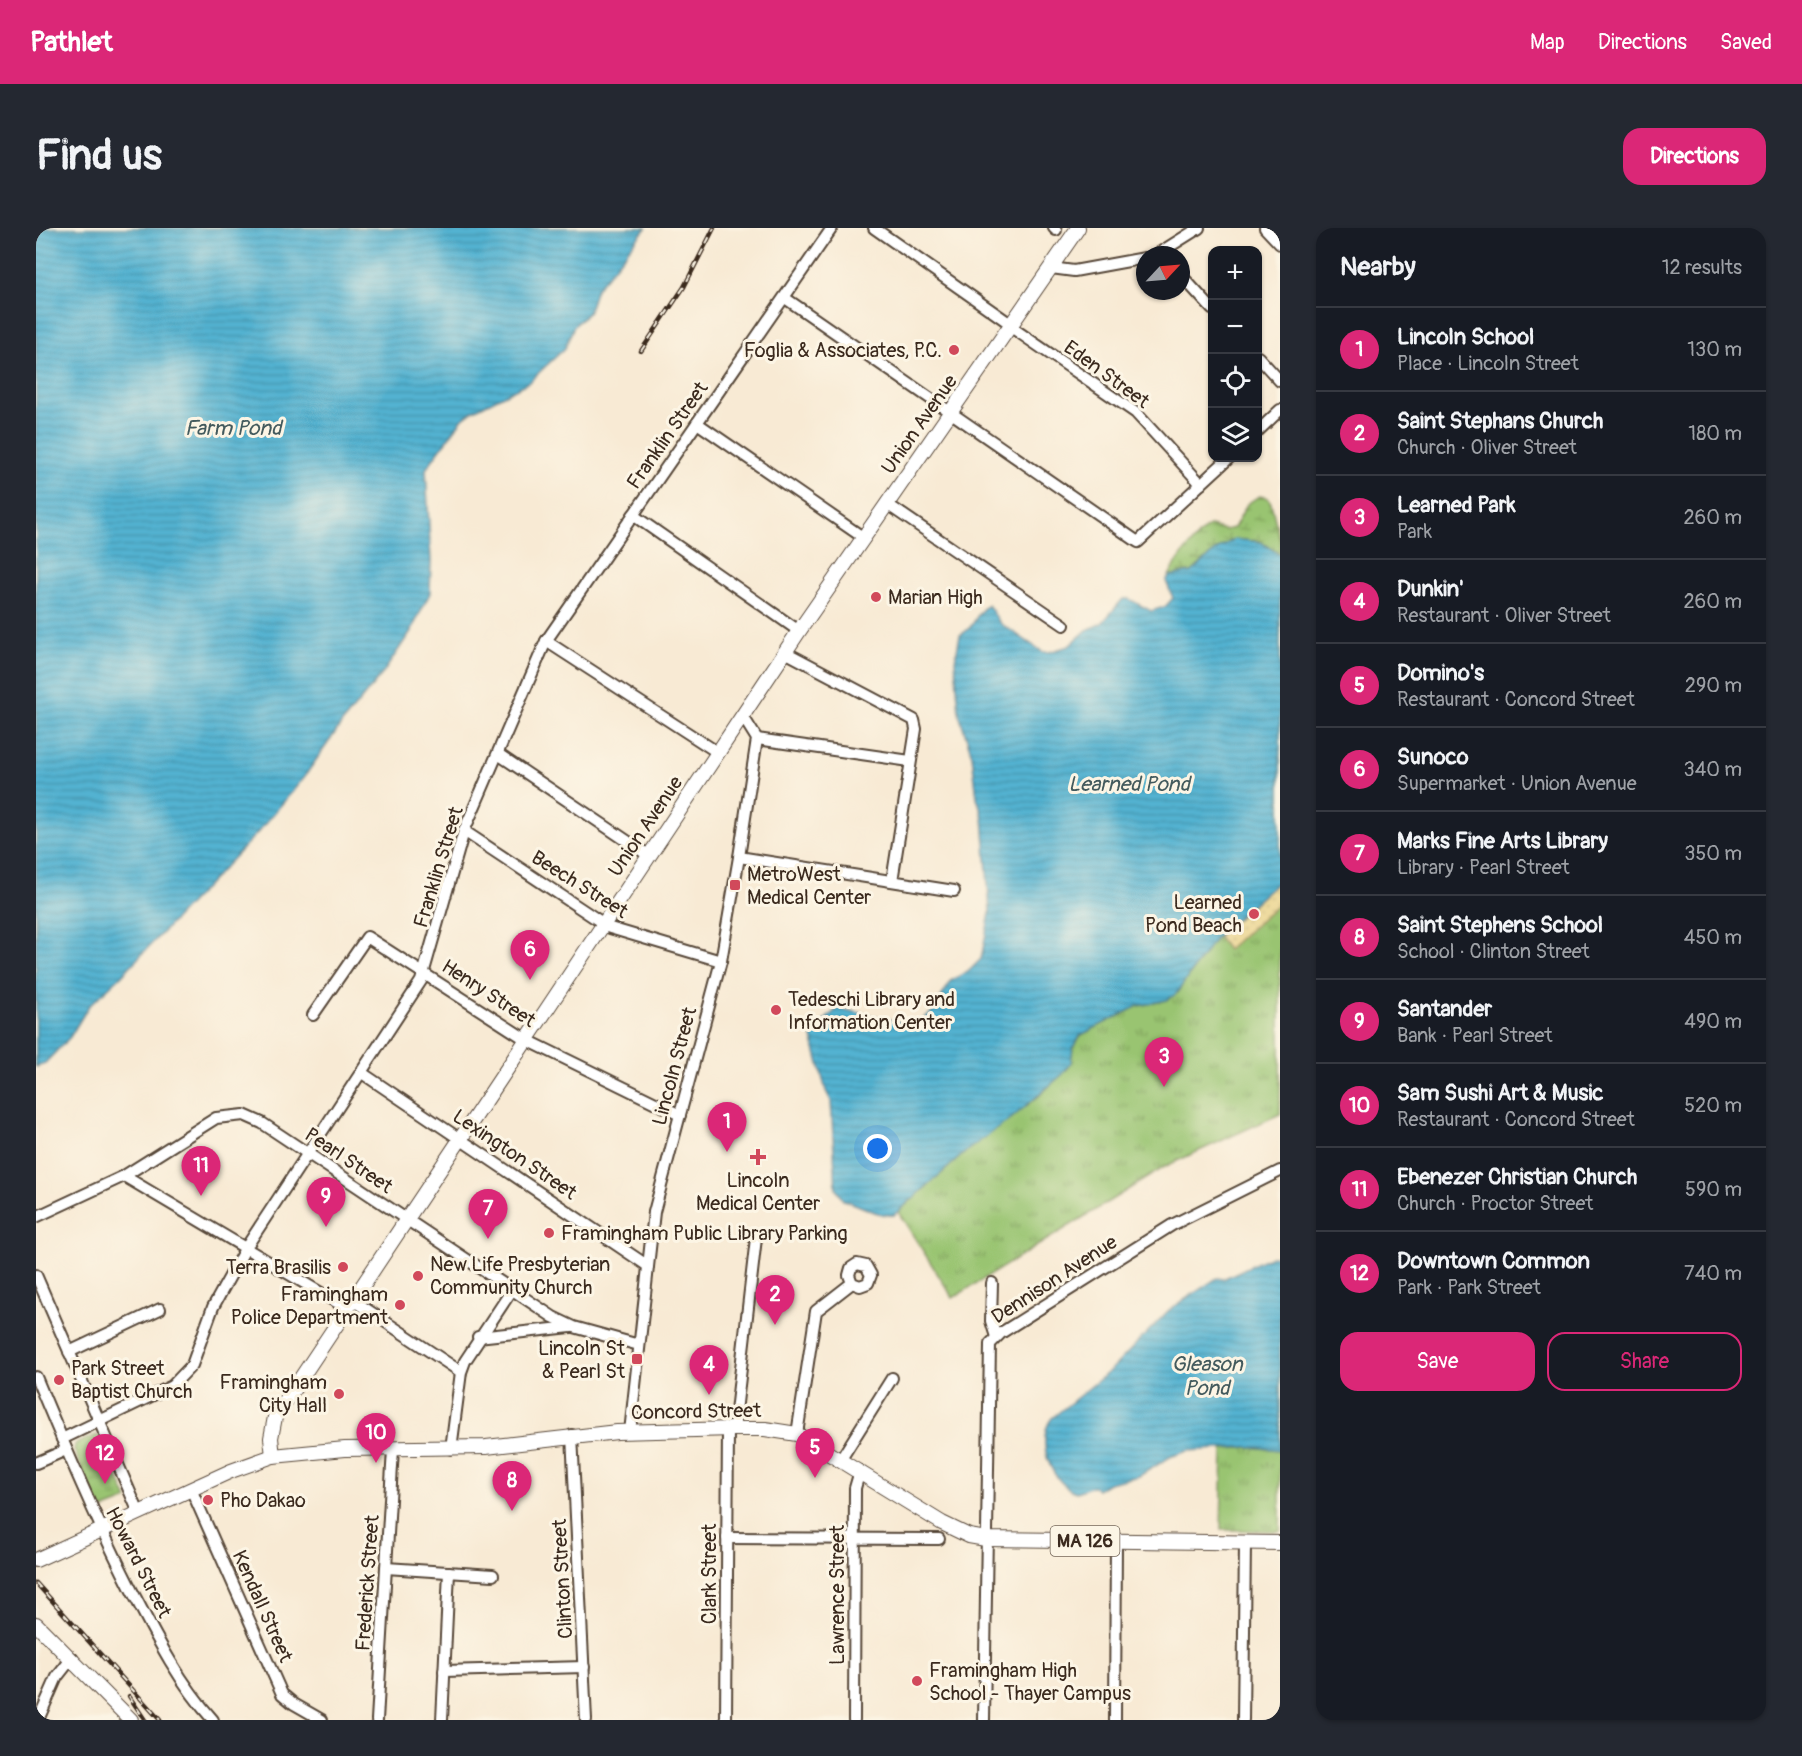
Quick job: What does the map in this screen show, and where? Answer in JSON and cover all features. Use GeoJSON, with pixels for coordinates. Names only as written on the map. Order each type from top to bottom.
{"type":"FeatureCollection","features":[{"type":"Feature","properties":{"kind":"main road","name":"Union Avenue"},"geometry":{"type":"LineString","coordinates":[[273,1456],[271,1438],[275,1417],[717,752],[1078,228]]}},
{"type":"Feature","properties":{"kind":"main road","name":"Concord Street"},"geometry":{"type":"LineString","coordinates":[[36,1560],[245,1465],[273,1456],[340,1449],[451,1449],[572,1435],[731,1429],[765,1429],[797,1434],[942,1523],[969,1536],[986,1539],[1280,1543]]}},
{"type":"Feature","properties":{"kind":"main road"},"geometry":{"type":"LineString","coordinates":[[36,1624],[131,1720]]}},
{"type":"Feature","properties":{"kind":"street","name":"Franklin Street"},"geometry":{"type":"LineString","coordinates":[[62,1439],[164,1391],[184,1376],[197,1356],[218,1298],[245,1249],[416,991],[425,973],[464,831],[546,641],[832,228]]}},
{"type":"Feature","properties":{"kind":"street","name":"Eden Street"},"geometry":{"type":"LineString","coordinates":[[873,228],[1136,413],[1201,484]]}},
{"type":"Feature","properties":{"kind":"street"},"geometry":{"type":"LineString","coordinates":[[1172,246],[1199,228]]}},
{"type":"Feature","properties":{"kind":"street"},"geometry":{"type":"LineString","coordinates":[[1265,228],[1280,244]]}},
{"type":"Feature","properties":{"kind":"street"},"geometry":{"type":"LineString","coordinates":[[1051,268],[1074,271],[1136,260]]}},
{"type":"Feature","properties":{"kind":"street"},"geometry":{"type":"LineString","coordinates":[[1190,285],[1208,305]]}},
{"type":"Feature","properties":{"kind":"street"},"geometry":{"type":"LineString","coordinates":[[785,298],[1138,542],[1225,462]]}},
{"type":"Feature","properties":{"kind":"street"},"geometry":{"type":"LineString","coordinates":[[1262,362],[1280,381]]}},
{"type":"Feature","properties":{"kind":"street"},"geometry":{"type":"LineString","coordinates":[[1262,426],[1280,410]]}},
{"type":"Feature","properties":{"kind":"street"},"geometry":{"type":"LineString","coordinates":[[697,423],[864,538]]}},
{"type":"Feature","properties":{"kind":"street"},"geometry":{"type":"LineString","coordinates":[[887,504],[1064,625]]}},
{"type":"Feature","properties":{"kind":"street"},"geometry":{"type":"LineString","coordinates":[[633,515],[799,631]]}},
{"type":"Feature","properties":{"kind":"street"},"geometry":{"type":"LineString","coordinates":[[546,641],[717,752]]}},
{"type":"Feature","properties":{"kind":"street"},"geometry":{"type":"LineString","coordinates":[[785,652],[909,715],[916,725],[892,881]]}},
{"type":"Feature","properties":{"kind":"street"},"geometry":{"type":"LineString","coordinates":[[742,715],[756,739],[910,761]]}},
{"type":"Feature","properties":{"kind":"street","name":"Lincoln Street"},"geometry":{"type":"LineString","coordinates":[[630,1432],[657,1198],[721,961],[756,739]]}},
{"type":"Feature","properties":{"kind":"street"},"geometry":{"type":"LineString","coordinates":[[498,754],[648,855]]}},
{"type":"Feature","properties":{"kind":"street","name":"Beech Street"},"geometry":{"type":"LineString","coordinates":[[464,831],[603,924],[619,932],[721,961]]}},
{"type":"Feature","properties":{"kind":"street"},"geometry":{"type":"LineString","coordinates":[[739,857],[954,891]]}},
{"type":"Feature","properties":{"kind":"street","name":"Henry Street"},"geometry":{"type":"LineString","coordinates":[[314,1015],[367,937],[527,1040],[680,1115]]}},
{"type":"Feature","properties":{"kind":"street","name":"Lexington Street"},"geometry":{"type":"LineString","coordinates":[[362,1073],[648,1266]]}},
{"type":"Feature","properties":{"kind":"street","name":"Pearl Street"},"geometry":{"type":"LineString","coordinates":[[36,1217],[124,1176],[207,1122],[235,1114],[262,1123],[553,1317],[574,1326],[639,1345]]}},
{"type":"Feature","properties":{"kind":"street","name":"Dennison Avenue"},"geometry":{"type":"LineString","coordinates":[[984,1720],[988,1352],[996,1337],[1166,1228],[1280,1171]]}},
{"type":"Feature","properties":{"kind":"street"},"geometry":{"type":"LineString","coordinates":[[124,1176],[245,1249],[419,1344],[460,1372]]}},
{"type":"Feature","properties":{"kind":"street","name":"Clark Street"},"geometry":{"type":"LineString","coordinates":[[726,1720],[727,1538],[731,1429],[756,1238]]}},
{"type":"Feature","properties":{"kind":"street"},"geometry":{"type":"LineString","coordinates":[[36,1275],[139,1513]]}},
{"type":"Feature","properties":{"kind":"street"},"geometry":{"type":"LineString","coordinates":[[797,1434],[816,1311],[852,1283]]}},
{"type":"Feature","properties":{"kind":"street"},"geometry":{"type":"LineString","coordinates":[[992,1283],[991,1321],[996,1337]]}},
{"type":"Feature","properties":{"kind":"street"},"geometry":{"type":"LineString","coordinates":[[451,1449],[460,1372],[478,1338],[512,1290]]}},
{"type":"Feature","properties":{"kind":"street"},"geometry":{"type":"LineString","coordinates":[[69,1352],[160,1309]]}},
{"type":"Feature","properties":{"kind":"street"},"geometry":{"type":"LineString","coordinates":[[478,1338],[574,1326]]}},
{"type":"Feature","properties":{"kind":"street","name":"Howard Street"},"geometry":{"type":"LineString","coordinates":[[36,1377],[102,1530],[177,1674],[213,1720]]}},
{"type":"Feature","properties":{"kind":"street"},"geometry":{"type":"LineString","coordinates":[[841,1460],[892,1378]]}},
{"type":"Feature","properties":{"kind":"street","name":"Clinton Street"},"geometry":{"type":"LineString","coordinates":[[572,1435],[586,1720]]}},
{"type":"Feature","properties":{"kind":"street","name":"Frederick Street"},"geometry":{"type":"LineString","coordinates":[[377,1720],[393,1449]]}},
{"type":"Feature","properties":{"kind":"street"},"geometry":{"type":"LineString","coordinates":[[36,1463],[66,1450]]}},
{"type":"Feature","properties":{"kind":"street","name":"Lawrence Street"},"geometry":{"type":"LineString","coordinates":[[854,1720],[855,1488],[860,1471]]}},
{"type":"Feature","properties":{"kind":"street","name":"Kendall Street"},"geometry":{"type":"LineString","coordinates":[[191,1489],[282,1694],[294,1704],[322,1720]]}},
{"type":"Feature","properties":{"kind":"street"},"geometry":{"type":"LineString","coordinates":[[727,1538],[939,1539]]}},
{"type":"Feature","properties":{"kind":"street"},"geometry":{"type":"LineString","coordinates":[[1115,1720],[1116,1541]]}},
{"type":"Feature","properties":{"kind":"street"},"geometry":{"type":"LineString","coordinates":[[1243,1720],[1245,1543]]}},
{"type":"Feature","properties":{"kind":"street"},"geometry":{"type":"LineString","coordinates":[[386,1568],[493,1575]]}},
{"type":"Feature","properties":{"kind":"street"},"geometry":{"type":"LineString","coordinates":[[442,1720],[449,1572]]}},
{"type":"Feature","properties":{"kind":"street"},"geometry":{"type":"LineString","coordinates":[[38,1720],[57,1677],[72,1658]]}},
{"type":"Feature","properties":{"kind":"street"},"geometry":{"type":"LineString","coordinates":[[444,1671],[584,1667]]}},
{"type":"Feature","properties":{"kind":"green space"},"geometry":{"type":"Polygon","coordinates":[[[1259,496],[1268,498],[1271,503],[1280,540],[1280,555],[1261,542],[1234,539],[1215,551],[1192,572],[1169,576],[1187,548],[1205,529],[1210,526],[1225,530],[1234,528],[1247,504],[1259,496]]]}},
{"type":"Feature","properties":{"kind":"green space"},"geometry":{"type":"Polygon","coordinates":[[[1280,880],[1280,1114],[1166,1166],[953,1298],[898,1212],[969,1149],[1039,1096],[1069,1067],[1073,1048],[1081,1035],[1138,1006],[1167,1000],[1176,994],[1217,936],[1280,880]]]}},
{"type":"Feature","properties":{"kind":"green space"},"geometry":{"type":"Polygon","coordinates":[[[96,1435],[100,1437],[128,1500],[100,1511],[74,1450],[75,1444],[96,1435]]]}},
{"type":"Feature","properties":{"kind":"green space"},"geometry":{"type":"Polygon","coordinates":[[[1250,1447],[1280,1450],[1280,1531],[1221,1530],[1223,1449],[1250,1447]]]}},
{"type":"Feature","properties":{"kind":"sand","name":"Learned Pond Beach"},"geometry":{"type":"Polygon","coordinates":[[[1280,880],[1280,903],[1227,950],[1217,936],[1280,880]]]}},
{"type":"Feature","properties":{"kind":"water","name":"Farm Pond"},"geometry":{"type":"Polygon","coordinates":[[[36,228],[646,228],[596,289],[588,313],[574,326],[565,348],[529,382],[463,418],[426,469],[431,562],[430,593],[411,631],[383,673],[342,723],[302,780],[259,831],[121,976],[88,1007],[70,1037],[44,1064],[36,1067],[36,228]]]}},
{"type":"Feature","properties":{"kind":"water","name":"Learned Pond"},"geometry":{"type":"Polygon","coordinates":[[[1234,539],[1261,542],[1280,555],[1280,880],[1217,936],[1176,994],[1167,1000],[1138,1006],[1081,1035],[1073,1048],[1071,1063],[1063,1074],[1012,1118],[969,1149],[894,1215],[875,1212],[843,1200],[836,1189],[831,1101],[826,1091],[811,1033],[838,1008],[913,1025],[931,1013],[952,980],[969,971],[981,959],[990,913],[983,817],[977,797],[972,755],[959,714],[955,660],[960,635],[970,627],[988,605],[1000,623],[1043,652],[1069,646],[1087,630],[1102,623],[1123,599],[1129,599],[1151,611],[1165,607],[1173,598],[1166,581],[1169,576],[1192,572],[1215,551],[1234,539]]]}},
{"type":"Feature","properties":{"kind":"water","name":"Gleason Pond"},"geometry":{"type":"Polygon","coordinates":[[[1271,1256],[1280,1257],[1280,1450],[1250,1447],[1187,1451],[1170,1457],[1139,1476],[1108,1483],[1097,1490],[1093,1486],[1076,1492],[1059,1480],[1052,1470],[1045,1448],[1047,1427],[1052,1418],[1111,1370],[1169,1310],[1217,1278],[1223,1279],[1271,1256]]]}},
{"type":"Feature","properties":{"kind":"railway"},"geometry":{"type":"LineString","coordinates":[[641,351],[684,287],[714,228]]}},
{"type":"Feature","properties":{"kind":"railway"},"geometry":{"type":"LineString","coordinates":[[36,1583],[160,1720]]}},
{"type":"Feature","properties":{"kind":"railway"},"geometry":{"type":"LineString","coordinates":[[129,1696],[145,1720]]}},
{"type":"Feature","properties":{"kind":"place","name":"Foglia & Associates, P.C."},"geometry":{"type":"Point","coordinates":[954,350]}},
{"type":"Feature","properties":{"kind":"place","name":"Marian High"},"geometry":{"type":"Point","coordinates":[876,597]}},
{"type":"Feature","properties":{"kind":"place","name":"MetroWest Medical Center"},"geometry":{"type":"Point","coordinates":[735,885]}},
{"type":"Feature","properties":{"kind":"place","name":"Learned Pond Beach"},"geometry":{"type":"Point","coordinates":[1254,914]}},
{"type":"Feature","properties":{"kind":"place","name":"Sunoco"},"geometry":{"type":"Point","coordinates":[530,980]}},
{"type":"Feature","properties":{"kind":"place","name":"Tedeschi Library and Information Center"},"geometry":{"type":"Point","coordinates":[776,1010]}},
{"type":"Feature","properties":{"kind":"place","name":"Learned Park"},"geometry":{"type":"Point","coordinates":[1164,1087]}},
{"type":"Feature","properties":{"kind":"place","name":"Lincoln School"},"geometry":{"type":"Point","coordinates":[727,1152]}},
{"type":"Feature","properties":{"kind":"place","name":"Lincoln Medical Center"},"geometry":{"type":"Point","coordinates":[758,1157]}},
{"type":"Feature","properties":{"kind":"place","name":"Ebenezer Christian Church"},"geometry":{"type":"Point","coordinates":[201,1196]}},
{"type":"Feature","properties":{"kind":"place","name":"Santander"},"geometry":{"type":"Point","coordinates":[326,1227]}},
{"type":"Feature","properties":{"kind":"place","name":"Framingham Public Library Parking"},"geometry":{"type":"Point","coordinates":[549,1233]}},
{"type":"Feature","properties":{"kind":"place","name":"Marks Fine Arts Library"},"geometry":{"type":"Point","coordinates":[488,1239]}},
{"type":"Feature","properties":{"kind":"place","name":"Terra Brasilis"},"geometry":{"type":"Point","coordinates":[343,1267]}},
{"type":"Feature","properties":{"kind":"place","name":"New Life Presbyterian Community Church"},"geometry":{"type":"Point","coordinates":[418,1276]}},
{"type":"Feature","properties":{"kind":"place","name":"Framingham Police Department"},"geometry":{"type":"Point","coordinates":[400,1305]}},
{"type":"Feature","properties":{"kind":"place","name":"Saint Stephans Church"},"geometry":{"type":"Point","coordinates":[775,1325]}},
{"type":"Feature","properties":{"kind":"place","name":"Lincoln St & Pearl St"},"geometry":{"type":"Point","coordinates":[637,1359]}},
{"type":"Feature","properties":{"kind":"place","name":"Park Street Baptist Church"},"geometry":{"type":"Point","coordinates":[59,1380]}},
{"type":"Feature","properties":{"kind":"place","name":"Framingham City Hall"},"geometry":{"type":"Point","coordinates":[339,1394]}},
{"type":"Feature","properties":{"kind":"place","name":"Dunkin'"},"geometry":{"type":"Point","coordinates":[709,1395]}},
{"type":"Feature","properties":{"kind":"place","name":"Sam Sushi Art & Music"},"geometry":{"type":"Point","coordinates":[376,1463]}},
{"type":"Feature","properties":{"kind":"place","name":"Domino's"},"geometry":{"type":"Point","coordinates":[815,1478]}},
{"type":"Feature","properties":{"kind":"place","name":"Downtown Common"},"geometry":{"type":"Point","coordinates":[105,1484]}},
{"type":"Feature","properties":{"kind":"place","name":"Pho Dakao"},"geometry":{"type":"Point","coordinates":[208,1500]}},
{"type":"Feature","properties":{"kind":"place","name":"Saint Stephens School"},"geometry":{"type":"Point","coordinates":[512,1511]}},
{"type":"Feature","properties":{"kind":"place","name":"Framingham High School - Thayer Campus"},"geometry":{"type":"Point","coordinates":[917,1681]}}]}
